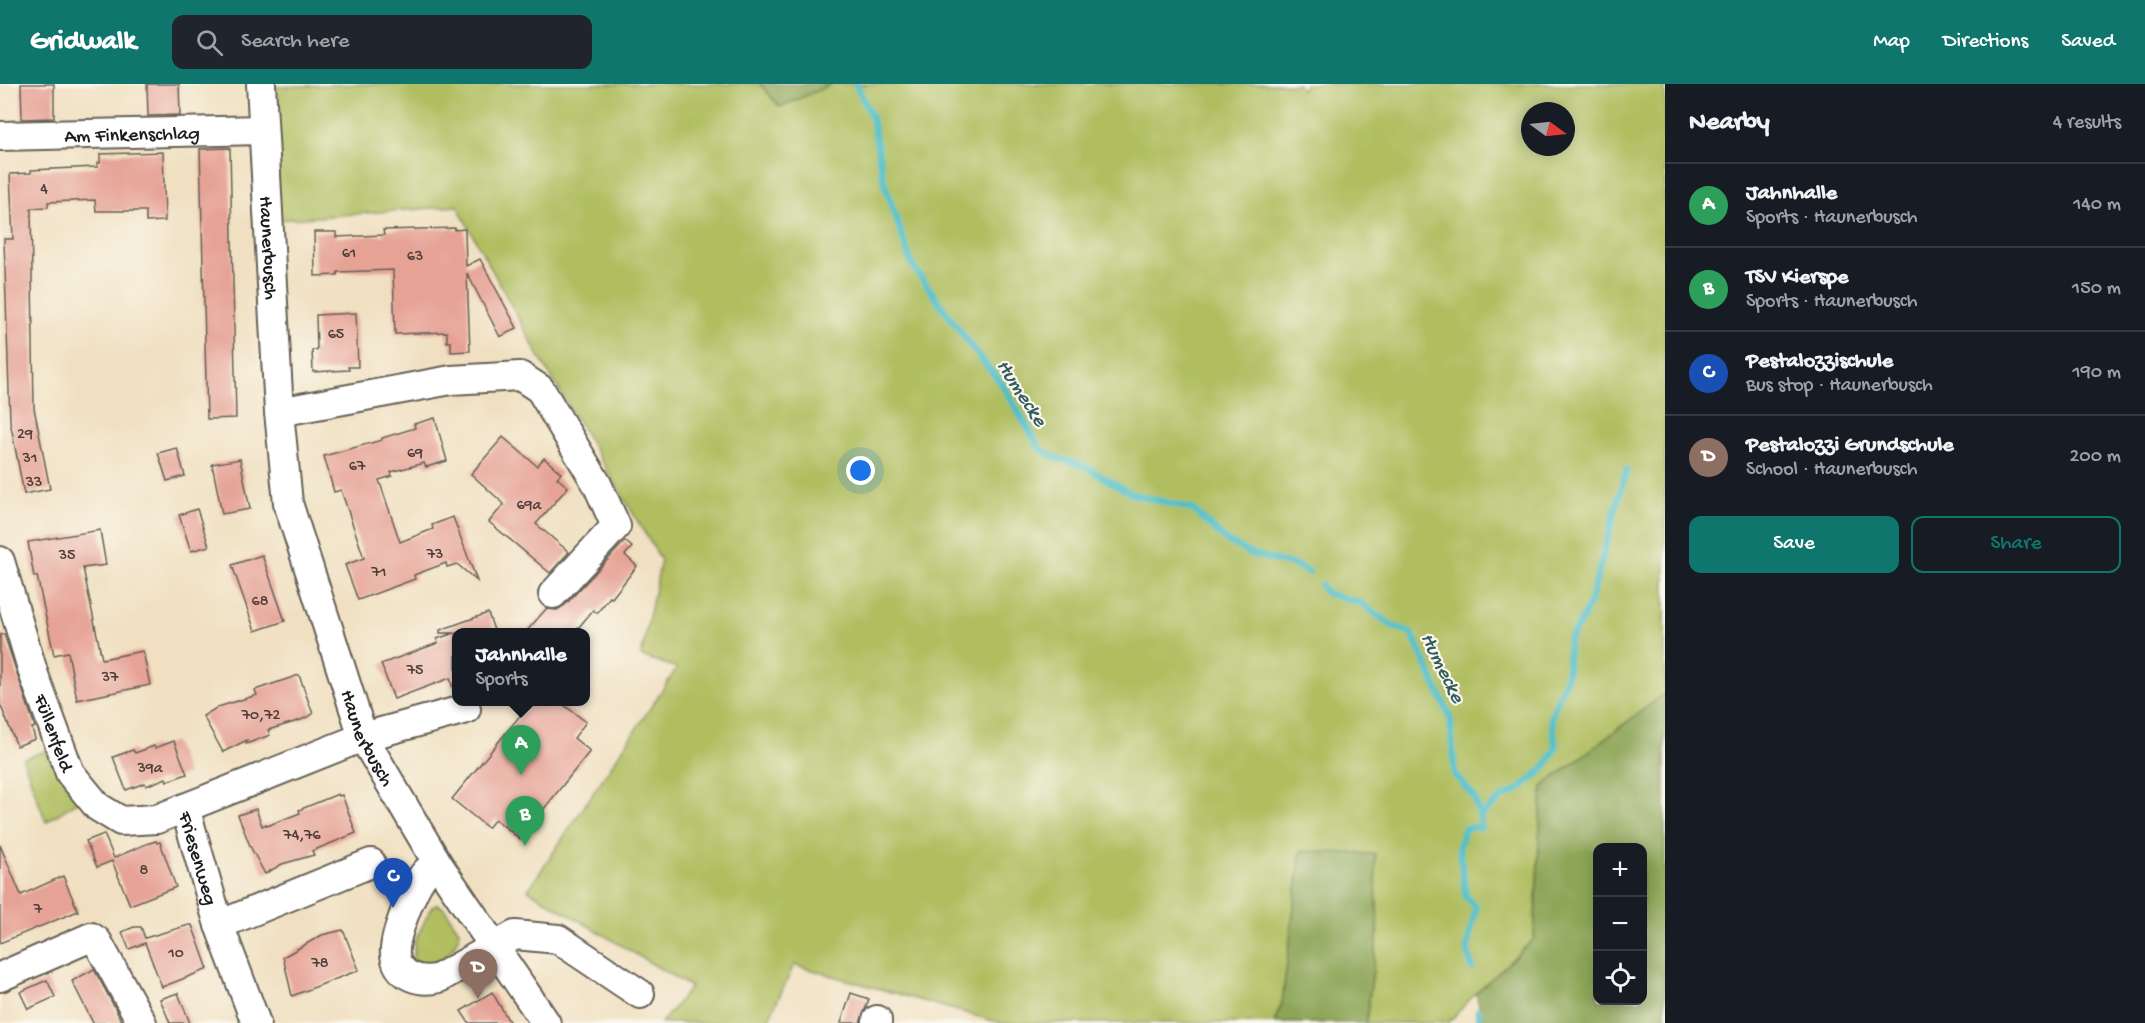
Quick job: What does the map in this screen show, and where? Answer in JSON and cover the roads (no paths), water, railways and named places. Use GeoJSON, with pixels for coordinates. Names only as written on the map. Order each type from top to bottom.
{"type":"FeatureCollection","features":[{"type":"Feature","properties":{"kind":"street","name":"Haunerbusch"},"geometry":{"type":"LineString","coordinates":[[261,84],[279,412],[288,503],[363,737],[438,864],[546,1023]]}},
{"type":"Feature","properties":{"kind":"street","name":"Am Finkenschlag"},"geometry":{"type":"LineString","coordinates":[[0,136],[263,130]]}},
{"type":"Feature","properties":{"kind":"street"},"geometry":{"type":"LineString","coordinates":[[279,412],[451,380],[520,376],[540,389],[597,484],[616,526],[553,594]]}},
{"type":"Feature","properties":{"kind":"street","name":"Füllenfeld"},"geometry":{"type":"LineString","coordinates":[[0,561],[34,675],[70,773],[98,807],[121,821],[157,819],[185,808]]}},
{"type":"Feature","properties":{"kind":"street","name":"Friesenweg"},"geometry":{"type":"LineString","coordinates":[[256,1023],[219,925],[185,808],[363,737],[466,709]]}},
{"type":"Feature","properties":{"kind":"street"},"geometry":{"type":"LineString","coordinates":[[219,925],[371,863]]}},
{"type":"Feature","properties":{"kind":"street"},"geometry":{"type":"LineString","coordinates":[[438,864],[427,871],[418,884],[395,947],[399,967],[408,975],[427,981],[438,978],[515,935],[558,939],[640,994]]}},
{"type":"Feature","properties":{"kind":"street"},"geometry":{"type":"LineString","coordinates":[[0,977],[91,937],[98,941],[142,1023]]}},
{"type":"Feature","properties":{"kind":"waterway","name":"Humecke"},"geometry":{"type":"LineString","coordinates":[[856,84],[872,118],[884,182],[912,265],[976,353],[1002,384],[1040,449],[1054,457],[1084,466],[1132,494],[1192,509],[1227,541],[1251,554],[1294,565],[1309,572]]}},
{"type":"Feature","properties":{"kind":"waterway"},"geometry":{"type":"LineString","coordinates":[[1480,816],[1502,798],[1521,788],[1544,768],[1556,748],[1551,717],[1567,676],[1569,640],[1583,618],[1591,599],[1626,471]]}},
{"type":"Feature","properties":{"kind":"waterway","name":"Humecke"},"geometry":{"type":"LineString","coordinates":[[1321,585],[1326,593],[1361,603],[1391,625],[1412,634],[1450,717],[1455,775],[1474,797],[1481,827],[1465,828],[1459,847],[1466,897],[1476,907],[1467,947],[1472,968]]}},
{"type":"Feature","properties":{"kind":"waterway","name":"Humecke"},"geometry":{"type":"LineString","coordinates":[[1478,1011],[1479,1023]]}},
{"type":"Feature","properties":{"kind":"place","name":"Jahnhalle"},"geometry":{"type":"Point","coordinates":[521,775]}},
{"type":"Feature","properties":{"kind":"place","name":"TSV Kierspe"},"geometry":{"type":"Point","coordinates":[525,846]}},
{"type":"Feature","properties":{"kind":"place","name":"Pestalozzischule"},"geometry":{"type":"Point","coordinates":[393,908]}},
{"type":"Feature","properties":{"kind":"place","name":"Pestalozzi Grundschule"},"geometry":{"type":"Point","coordinates":[478,999]}}]}
